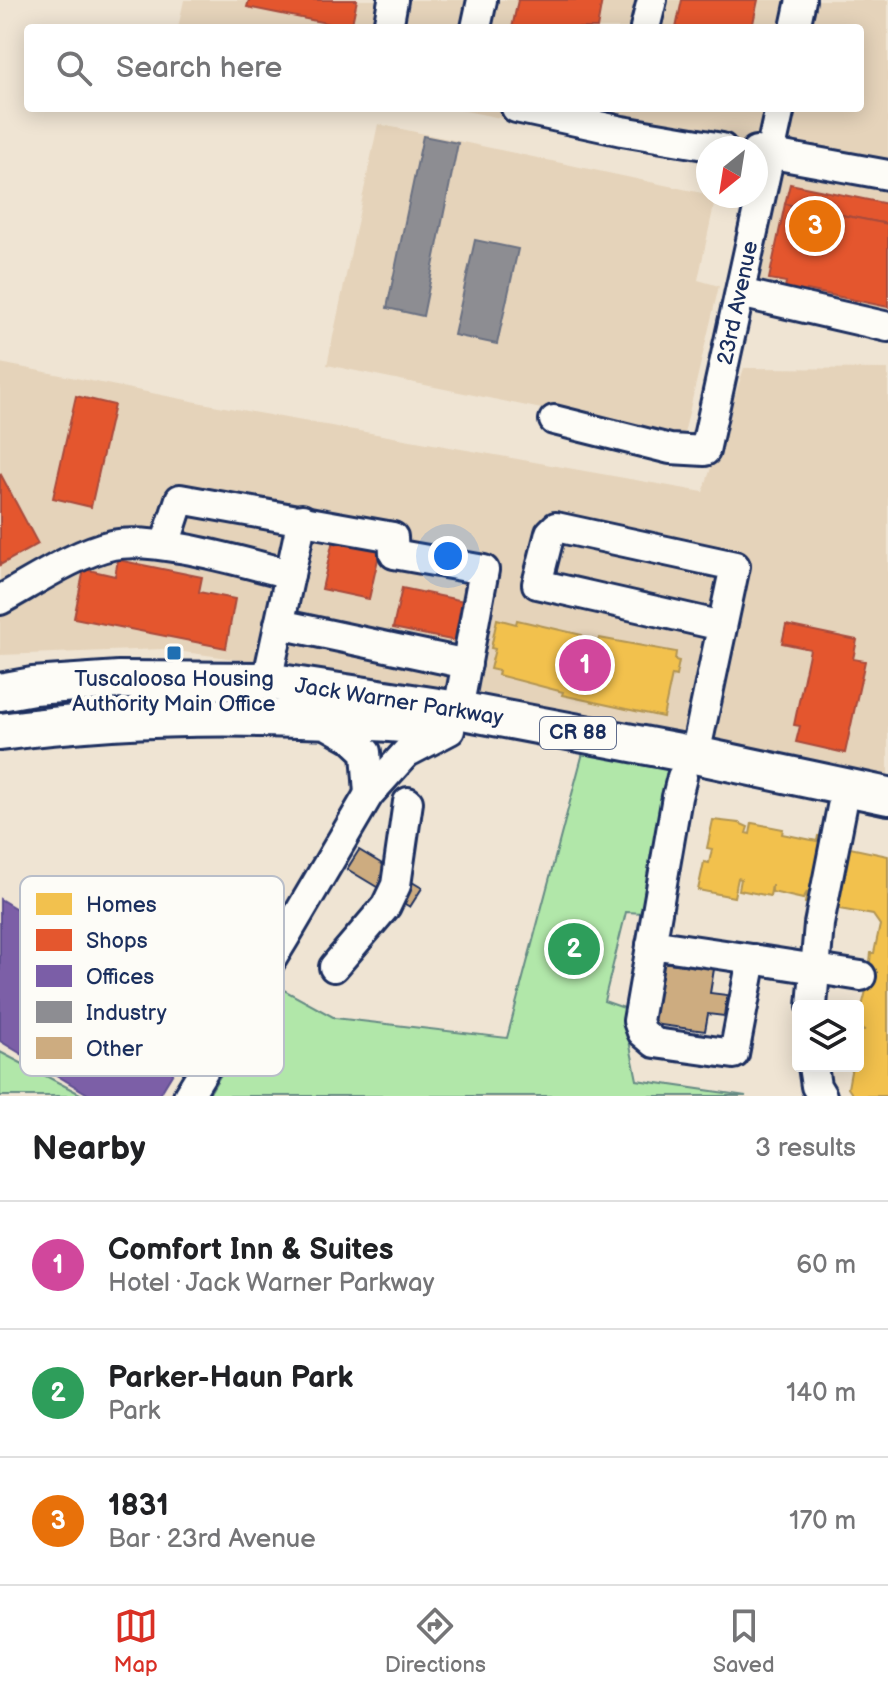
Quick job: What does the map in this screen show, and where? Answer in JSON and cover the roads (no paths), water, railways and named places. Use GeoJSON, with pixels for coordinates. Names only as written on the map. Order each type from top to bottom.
{"type":"FeatureCollection","features":[{"type":"Feature","properties":{"kind":"main road","name":"Jack Warner Parkway"},"geometry":{"type":"LineString","coordinates":[[11,685],[119,680],[267,681],[688,766],[888,796]]}},
{"type":"Feature","properties":{"kind":"main road","name":"Jack Warner Parkway"},"geometry":{"type":"LineString","coordinates":[[0,732],[156,717],[318,719],[406,724],[454,720]]}},
{"type":"Feature","properties":{"kind":"main road","name":"Jack Warner Parkway"},"geometry":{"type":"LineString","coordinates":[[688,766],[888,817]]}},
{"type":"Feature","properties":{"kind":"street"},"geometry":{"type":"LineString","coordinates":[[389,24],[393,0]]}},
{"type":"Feature","properties":{"kind":"street"},"geometry":{"type":"LineString","coordinates":[[477,24],[482,0]]}},
{"type":"Feature","properties":{"kind":"street"},"geometry":{"type":"LineString","coordinates":[[646,24],[652,0]]}},
{"type":"Feature","properties":{"kind":"street"},"geometry":{"type":"LineString","coordinates":[[796,24],[801,0]]}},
{"type":"Feature","properties":{"kind":"street"},"geometry":{"type":"LineString","coordinates":[[552,112],[624,120],[696,141]]}},
{"type":"Feature","properties":{"kind":"street","name":"23rd Avenue"},"geometry":{"type":"LineString","coordinates":[[768,141],[779,112]]}},
{"type":"Feature","properties":{"kind":"street"},"geometry":{"type":"LineString","coordinates":[[768,153],[888,175]]}},
{"type":"Feature","properties":{"kind":"street","name":"23rd Avenue"},"geometry":{"type":"LineString","coordinates":[[554,420],[670,449],[705,451],[740,293],[754,208]]}},
{"type":"Feature","properties":{"kind":"street"},"geometry":{"type":"LineString","coordinates":[[740,293],[888,327]]}},
{"type":"Feature","properties":{"kind":"street"},"geometry":{"type":"LineString","coordinates":[[165,545],[180,499],[393,537],[394,554],[484,570],[454,720],[406,753],[369,794],[284,936]]}},
{"type":"Feature","properties":{"kind":"street"},"geometry":{"type":"LineString","coordinates":[[267,681],[302,519]]}},
{"type":"Feature","properties":{"kind":"street"},"geometry":{"type":"LineString","coordinates":[[722,626],[537,584],[550,533],[556,527],[735,566],[722,626],[688,766],[651,944],[638,1021],[642,1032],[655,1043],[734,1054],[752,959]]}},
{"type":"Feature","properties":{"kind":"street"},"geometry":{"type":"LineString","coordinates":[[0,600],[77,559],[113,545],[165,545],[290,574]]}},
{"type":"Feature","properties":{"kind":"street"},"geometry":{"type":"LineString","coordinates":[[279,624],[467,664]]}},
{"type":"Feature","properties":{"kind":"street"},"geometry":{"type":"LineString","coordinates":[[318,719],[351,738],[366,752],[369,794]]}},
{"type":"Feature","properties":{"kind":"street"},"geometry":{"type":"LineString","coordinates":[[334,967],[386,906],[396,885],[408,802]]}},
{"type":"Feature","properties":{"kind":"street"},"geometry":{"type":"LineString","coordinates":[[812,1000],[819,924],[842,807]]}},
{"type":"Feature","properties":{"kind":"street"},"geometry":{"type":"LineString","coordinates":[[651,944],[861,976]]}},
{"type":"Feature","properties":{"kind":"street"},"geometry":{"type":"LineString","coordinates":[[814,1072],[816,1086],[822,1096]]}},
{"type":"Feature","properties":{"kind":"street"},"geometry":{"type":"LineString","coordinates":[[188,1096],[200,1076]]}},
{"type":"Feature","properties":{"kind":"place","name":"1831"},"geometry":{"type":"Point","coordinates":[815,226]}},
{"type":"Feature","properties":{"kind":"place","name":"Tuscaloosa Housing Authority Main Office"},"geometry":{"type":"Point","coordinates":[174,653]}},
{"type":"Feature","properties":{"kind":"place","name":"Comfort Inn & Suites"},"geometry":{"type":"Point","coordinates":[585,665]}},
{"type":"Feature","properties":{"kind":"place","name":"Parker-Haun Park"},"geometry":{"type":"Point","coordinates":[574,949]}}]}
